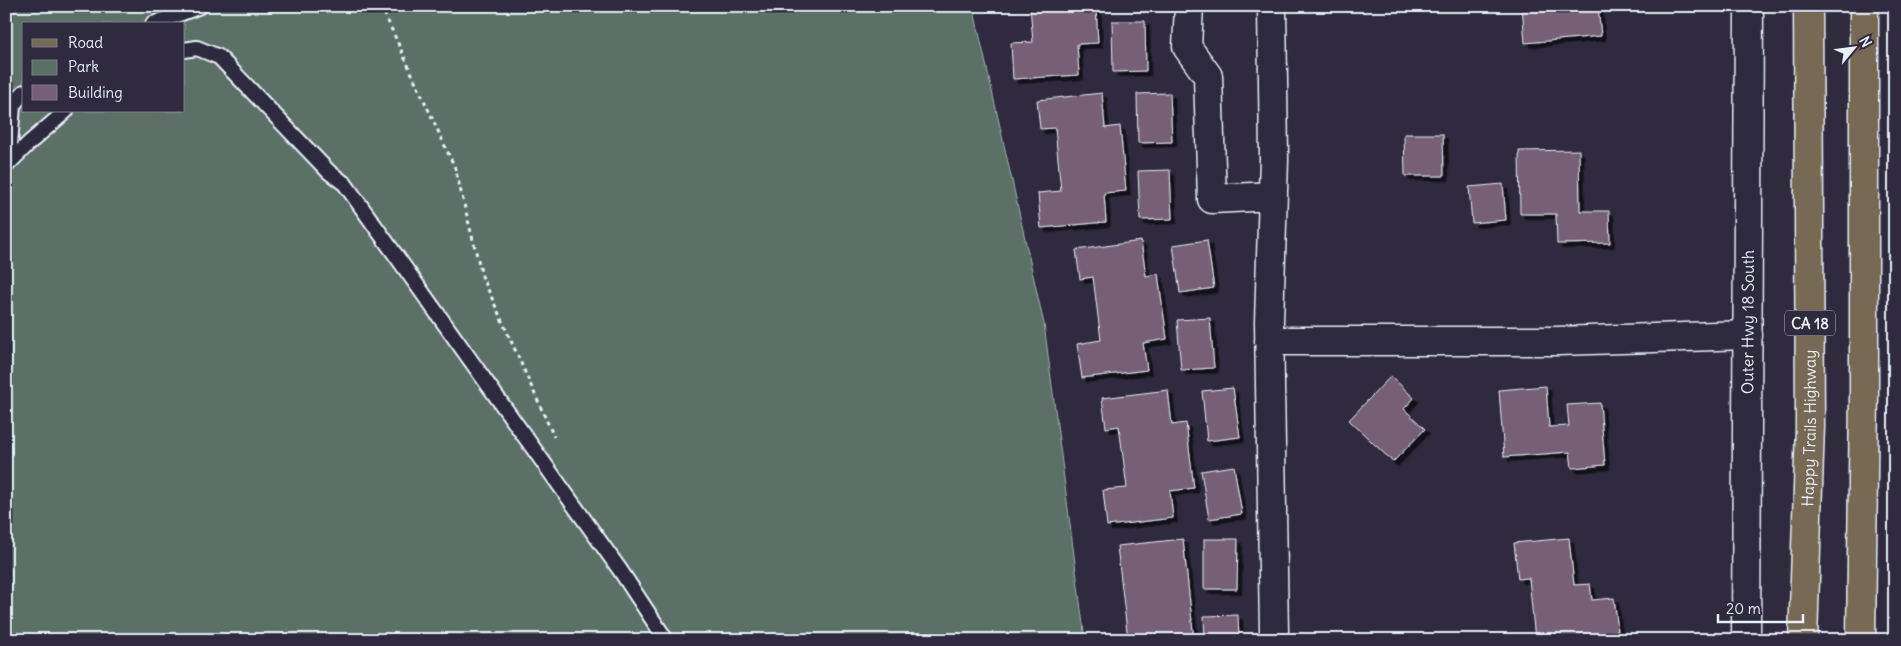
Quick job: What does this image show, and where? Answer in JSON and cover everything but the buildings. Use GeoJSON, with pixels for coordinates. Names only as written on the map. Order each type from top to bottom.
{"type":"FeatureCollection","features":[{"type":"Feature","properties":{"kind":"main road","name":"Happy Trails Highway"},"geometry":{"type":"LineString","coordinates":[[1803,640],[1810,426],[1808,6]]}},
{"type":"Feature","properties":{"kind":"main road"},"geometry":{"type":"LineString","coordinates":[[1861,640],[1864,394],[1864,6]]}},
{"type":"Feature","properties":{"kind":"street"},"geometry":{"type":"LineString","coordinates":[[1189,6],[1187,47],[1208,76],[1212,199],[1273,196]]}},
{"type":"Feature","properties":{"kind":"street"},"geometry":{"type":"LineString","coordinates":[[1272,6],[1274,159],[1269,341],[1274,633]]}},
{"type":"Feature","properties":{"kind":"street","name":"Outer Hwy 18 South"},"geometry":{"type":"LineString","coordinates":[[1746,640],[1749,6]]}},
{"type":"Feature","properties":{"kind":"street"},"geometry":{"type":"LineString","coordinates":[[1269,341],[1558,341],[1748,335]]}},
{"type":"Feature","properties":{"kind":"lane"},"geometry":{"type":"LineString","coordinates":[[158,22],[200,6]]}},
{"type":"Feature","properties":{"kind":"lane"},"geometry":{"type":"LineString","coordinates":[[185,50],[197,48],[219,57],[329,172],[345,184],[620,570],[666,640]]}},
{"type":"Feature","properties":{"kind":"lane"},"geometry":{"type":"LineString","coordinates":[[6,166],[9,158],[13,105],[22,94]]}},
{"type":"Feature","properties":{"kind":"lane"},"geometry":{"type":"LineString","coordinates":[[6,166],[29,142],[65,112]]}},
{"type":"Feature","properties":{"kind":"path"},"geometry":{"type":"LineString","coordinates":[[381,6],[455,168],[482,276],[556,443]]}},
{"type":"Feature","properties":{"kind":"green space"},"geometry":{"type":"Polygon","coordinates":[[[6,6],[973,6],[1044,324],[1085,640],[6,640],[6,6]]]}}]}
